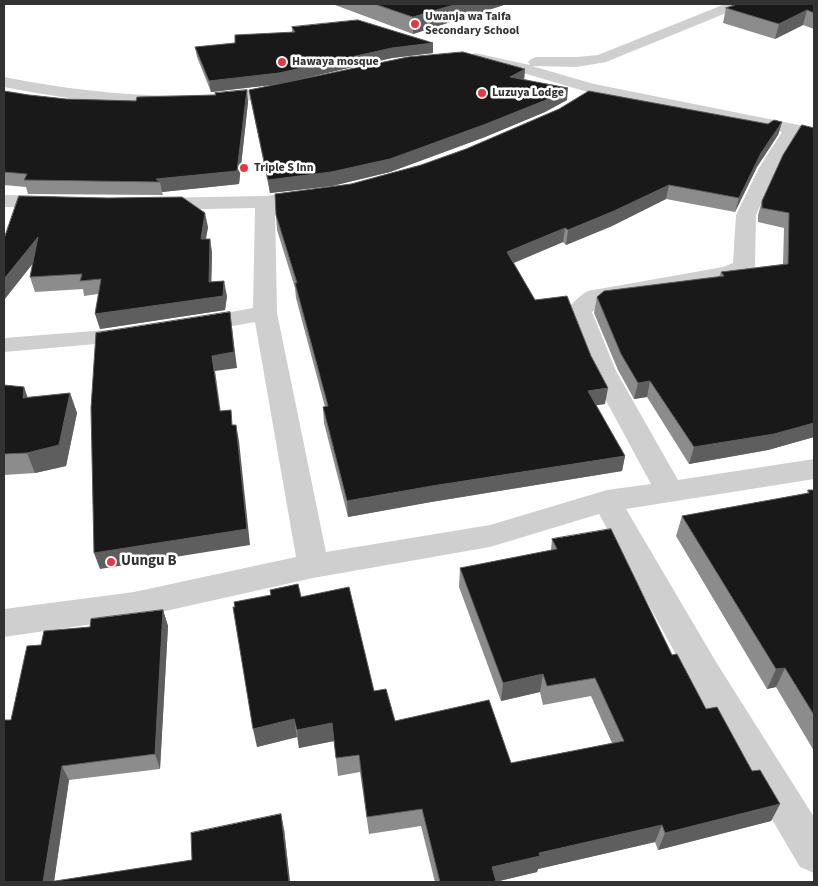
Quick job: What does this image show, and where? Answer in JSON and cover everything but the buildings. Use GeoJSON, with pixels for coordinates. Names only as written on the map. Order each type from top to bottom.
{"type":"FeatureCollection","features":[{"type":"Feature","properties":{"kind":"street"},"geometry":{"type":"LineString","coordinates":[[463,58],[561,63],[601,59],[736,4]]}},
{"type":"Feature","properties":{"kind":"street"},"geometry":{"type":"LineString","coordinates":[[481,58],[591,88],[814,132]]}},
{"type":"Feature","properties":{"kind":"street"},"geometry":{"type":"LineString","coordinates":[[4,82],[89,95],[163,99],[240,97],[301,85]]}},
{"type":"Feature","properties":{"kind":"street"},"geometry":{"type":"LineString","coordinates":[[574,104],[581,101],[591,88]]}},
{"type":"Feature","properties":{"kind":"street"},"geometry":{"type":"LineString","coordinates":[[670,491],[603,371],[579,310],[590,303],[590,299],[596,296],[729,272],[744,266],[746,215],[768,168],[792,129]]}},
{"type":"Feature","properties":{"kind":"street"},"geometry":{"type":"LineString","coordinates":[[139,204],[265,202],[334,193]]}},
{"type":"Feature","properties":{"kind":"street"},"geometry":{"type":"LineString","coordinates":[[4,201],[72,203]]}},
{"type":"Feature","properties":{"kind":"street"},"geometry":{"type":"LineString","coordinates":[[265,202],[266,313],[313,566]]}},
{"type":"Feature","properties":{"kind":"street"},"geometry":{"type":"LineString","coordinates":[[4,345],[162,332],[266,313]]}},
{"type":"Feature","properties":{"kind":"street"},"geometry":{"type":"LineString","coordinates":[[4,623],[134,605],[313,566],[490,536],[607,501],[814,469]]}},
{"type":"Feature","properties":{"kind":"street"},"geometry":{"type":"LineString","coordinates":[[607,501],[704,673],[814,853]]}},
{"type":"Feature","properties":{"kind":"place","name":"Uwanja wa Taifa Secondary School"},"geometry":{"type":"Point","coordinates":[415,24]}},
{"type":"Feature","properties":{"kind":"place","name":"Hawaya mosque"},"geometry":{"type":"Point","coordinates":[282,62]}},
{"type":"Feature","properties":{"kind":"place","name":"Luzuya Lodge"},"geometry":{"type":"Point","coordinates":[482,93]}},
{"type":"Feature","properties":{"kind":"place","name":"Triple S Inn"},"geometry":{"type":"Point","coordinates":[244,168]}},
{"type":"Feature","properties":{"kind":"place","name":"Uungu B"},"geometry":{"type":"Point","coordinates":[111,562]}}]}
